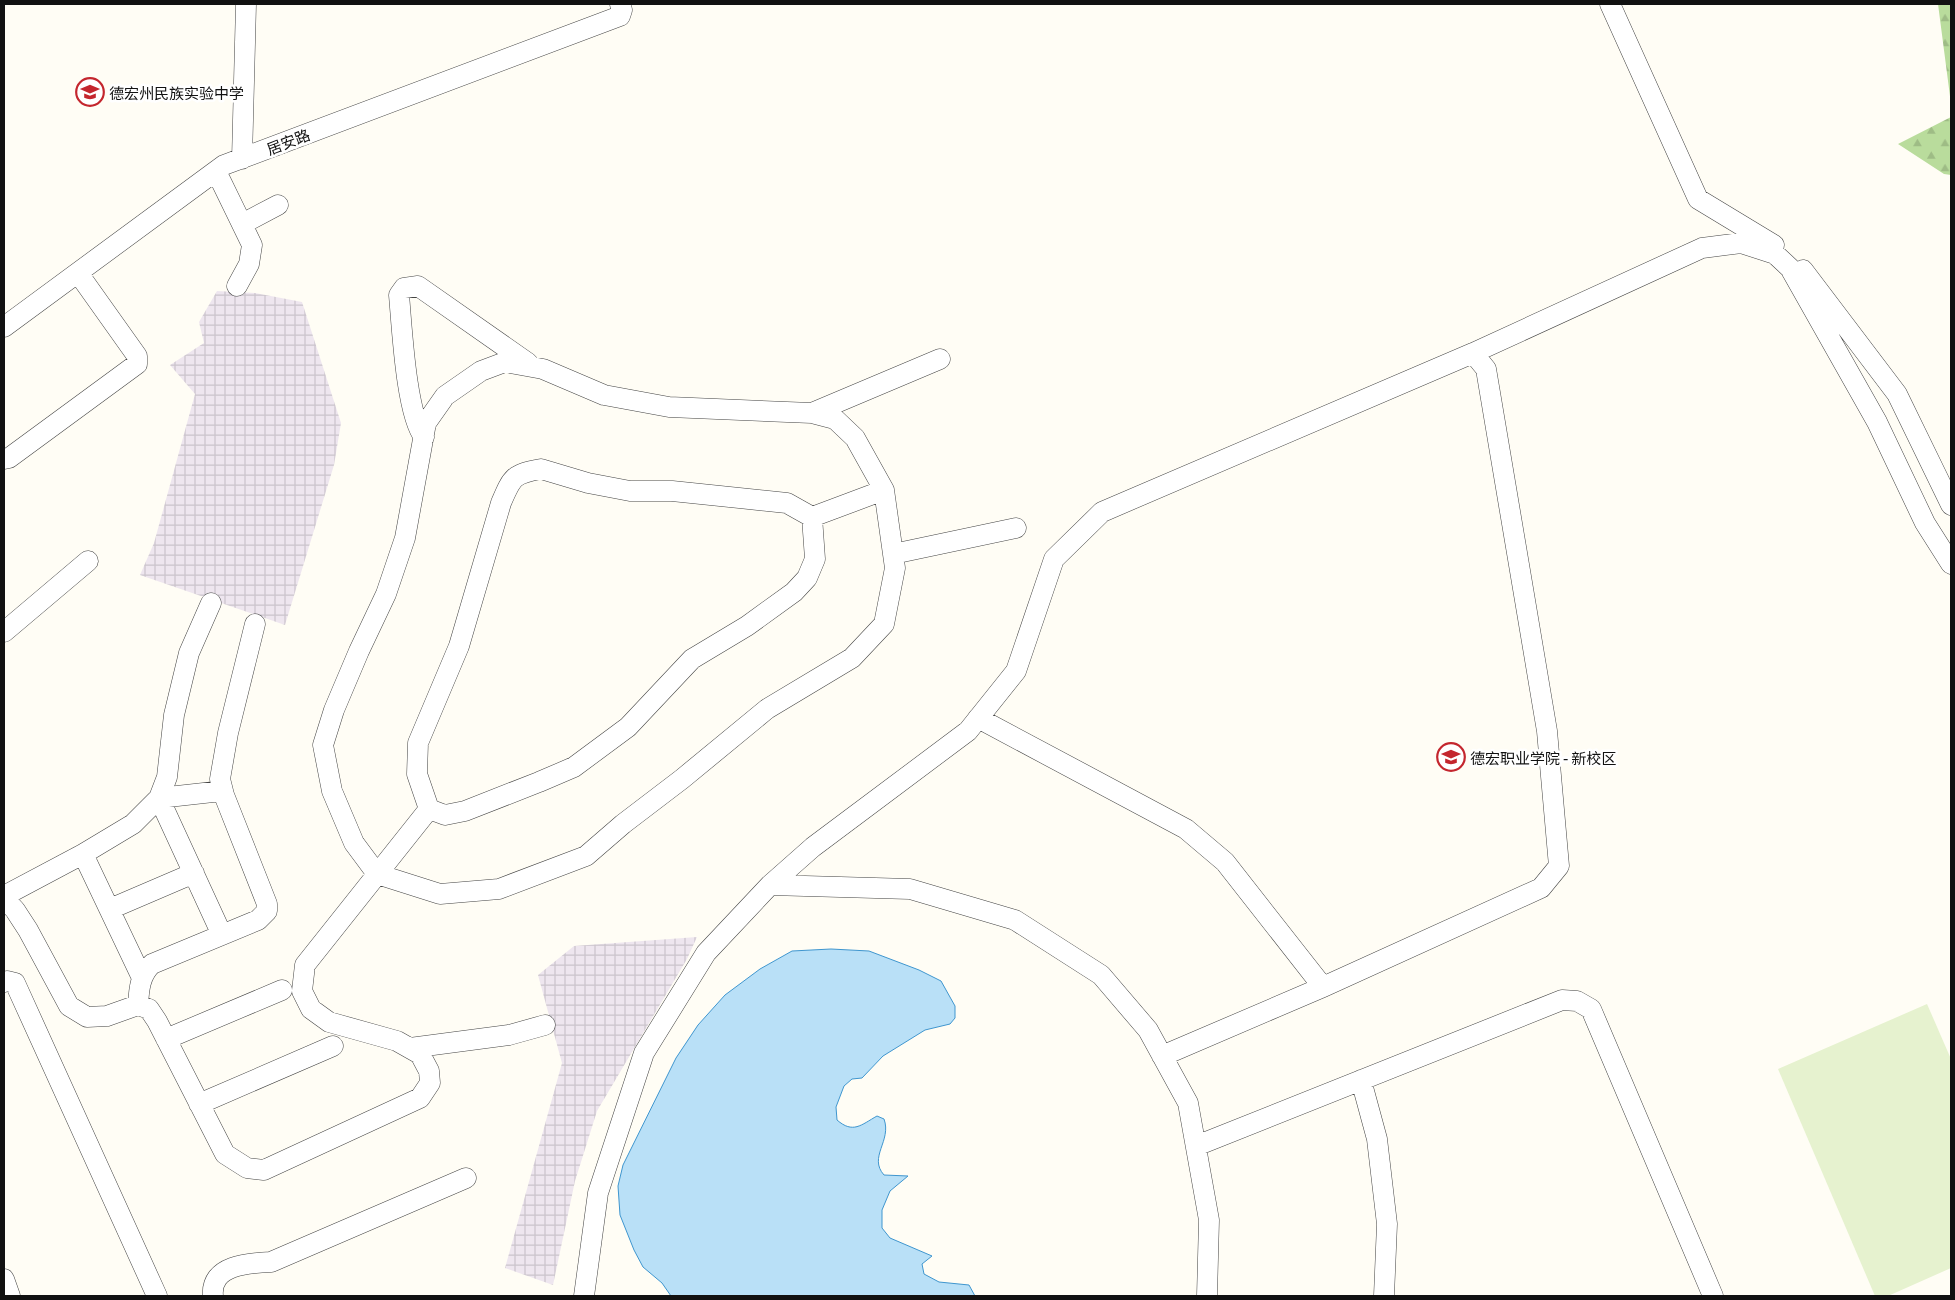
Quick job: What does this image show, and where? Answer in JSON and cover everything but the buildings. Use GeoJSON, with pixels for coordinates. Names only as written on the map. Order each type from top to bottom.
{"type":"FeatureCollection","features":[{"type":"Feature","properties":{"kind":"street"},"geometry":{"type":"LineString","coordinates":[[242,159],[246,4]]}},
{"type":"Feature","properties":{"kind":"street","name":"居安路"},"geometry":{"type":"LineString","coordinates":[[4,327],[224,166],[620,16],[622,10],[620,4]]}},
{"type":"Feature","properties":{"kind":"street"},"geometry":{"type":"LineString","coordinates":[[1610,4],[1698,199],[1738,225],[1791,254],[1897,394],[1951,505]]}},
{"type":"Feature","properties":{"kind":"street"},"geometry":{"type":"LineString","coordinates":[[216,172],[252,245],[250,264],[237,286]]}},
{"type":"Feature","properties":{"kind":"street"},"geometry":{"type":"LineString","coordinates":[[242,224],[278,205]]}},
{"type":"Feature","properties":{"kind":"street"},"geometry":{"type":"LineString","coordinates":[[584,1296],[598,1193],[644,1053],[706,954],[770,885],[813,847],[968,730],[1016,671],[1054,559],[1102,512],[1473,353],[1702,248],[1742,243],[1775,254],[1790,268],[1877,422],[1926,523],[1951,564]]}},
{"type":"Feature","properties":{"kind":"street"},"geometry":{"type":"LineString","coordinates":[[4,459],[9,458],[138,364],[137,356],[78,273]]}},
{"type":"Feature","properties":{"kind":"street"},"geometry":{"type":"LineString","coordinates":[[424,437],[418,430],[412,408],[399,295],[404,288],[418,286],[534,368]]}},
{"type":"Feature","properties":{"kind":"street"},"geometry":{"type":"LineString","coordinates":[[1162,1056],[1323,987],[1541,888],[1559,866],[1544,711],[1486,369],[1473,353]]}},
{"type":"Feature","properties":{"kind":"street"},"geometry":{"type":"LineString","coordinates":[[812,413],[940,359]]}},
{"type":"Feature","properties":{"kind":"street"},"geometry":{"type":"LineString","coordinates":[[505,362],[534,368],[604,395],[669,407],[812,413],[835,420],[855,438],[884,490],[895,568],[884,624],[852,658],[767,709],[682,779],[623,824],[586,856],[499,889],[440,894],[377,874],[354,843],[332,791],[323,745],[334,710],[386,594],[405,538],[426,423],[445,396],[481,371],[505,362]]}},
{"type":"Feature","properties":{"kind":"street"},"geometry":{"type":"LineString","coordinates":[[429,809],[417,774],[418,743],[460,646],[501,503],[509,484],[519,473],[541,469],[588,483],[630,491],[672,491],[787,503],[812,517],[884,490]]}},
{"type":"Feature","properties":{"kind":"street"},"geometry":{"type":"LineString","coordinates":[[429,809],[445,815],[465,811],[539,782],[574,767],[628,727],[692,659],[747,626],[794,592],[807,578],[815,559],[812,517]]}},
{"type":"Feature","properties":{"kind":"street"},"geometry":{"type":"LineString","coordinates":[[893,554],[1016,528]]}},
{"type":"Feature","properties":{"kind":"street"},"geometry":{"type":"LineString","coordinates":[[4,632],[88,561]]}},
{"type":"Feature","properties":{"kind":"street"},"geometry":{"type":"LineString","coordinates":[[211,603],[189,653],[174,715],[167,777],[159,798],[133,824],[4,897],[28,930],[68,1006],[87,1016],[107,1016],[138,1004],[149,1009],[225,1154],[247,1168],[264,1170],[420,1098],[430,1083],[430,1071],[420,1054],[397,1040],[329,1022],[311,1009],[302,991],[305,965],[429,809]]}},
{"type":"Feature","properties":{"kind":"street"},"geometry":{"type":"LineString","coordinates":[[138,1004],[142,978],[152,964],[258,920],[267,911],[267,904],[222,791],[220,779],[228,733],[255,624]]}},
{"type":"Feature","properties":{"kind":"street"},"geometry":{"type":"LineString","coordinates":[[978,718],[1186,829],[1225,862],[1323,987]]}},
{"type":"Feature","properties":{"kind":"street"},"geometry":{"type":"LineString","coordinates":[[159,798],[222,791]]}},
{"type":"Feature","properties":{"kind":"street"},"geometry":{"type":"LineString","coordinates":[[159,798],[222,935]]}},
{"type":"Feature","properties":{"kind":"street"},"geometry":{"type":"LineString","coordinates":[[83,854],[142,978]]}},
{"type":"Feature","properties":{"kind":"street"},"geometry":{"type":"LineString","coordinates":[[110,909],[194,873]]}},
{"type":"Feature","properties":{"kind":"street"},"geometry":{"type":"LineString","coordinates":[[770,885],[910,889],[1015,920],[1101,976],[1148,1030],[1188,1103],[1208,1220],[1208,1296]]}},
{"type":"Feature","properties":{"kind":"street"},"geometry":{"type":"LineString","coordinates":[[4,982],[16,983],[157,1296]]}},
{"type":"Feature","properties":{"kind":"street"},"geometry":{"type":"LineString","coordinates":[[166,1039],[282,990]]}},
{"type":"Feature","properties":{"kind":"street"},"geometry":{"type":"LineString","coordinates":[[1196,1146],[1562,1000],[1577,1001],[1592,1009],[1713,1296]]}},
{"type":"Feature","properties":{"kind":"street"},"geometry":{"type":"LineString","coordinates":[[410,1048],[509,1035],[545,1025]]}},
{"type":"Feature","properties":{"kind":"street"},"geometry":{"type":"LineString","coordinates":[[200,1104],[334,1046]]}},
{"type":"Feature","properties":{"kind":"street"},"geometry":{"type":"LineString","coordinates":[[1361,1080],[1378,1149],[1387,1224],[1384,1296]]}},
{"type":"Feature","properties":{"kind":"street"},"geometry":{"type":"LineString","coordinates":[[213,1296],[212,1286],[220,1274],[242,1264],[271,1262],[466,1178]]}},
{"type":"Feature","properties":{"kind":"street"},"geometry":{"type":"LineString","coordinates":[[4,1279],[10,1296]]}},
{"type":"Feature","properties":{"kind":"shaded area"},"geometry":{"type":"Polygon","coordinates":[[[217,291],[255,293],[302,302],[341,423],[334,465],[285,625],[140,575],[154,543],[195,394],[170,365],[204,343],[199,322],[217,291]]]}},
{"type":"Feature","properties":{"kind":"shaded area"},"geometry":{"type":"Polygon","coordinates":[[[697,937],[687,959],[597,1111],[575,1181],[553,1285],[505,1268],[562,1063],[538,975],[574,946],[697,937]]]}},
{"type":"Feature","properties":{"kind":"green space"},"geometry":{"type":"Polygon","coordinates":[[[1938,4],[1951,4],[1951,104],[1938,4]]]}},
{"type":"Feature","properties":{"kind":"green space"},"geometry":{"type":"Polygon","coordinates":[[[1951,117],[1951,175],[1944,174],[1898,144],[1951,117]]]}},
{"type":"Feature","properties":{"kind":"green space"},"geometry":{"type":"Polygon","coordinates":[[[1927,1004],[1951,1059],[1951,1268],[1888,1296],[1875,1296],[1778,1069],[1927,1004]]]}},
{"type":"Feature","properties":{"kind":"water"},"geometry":{"type":"Polygon","coordinates":[[[831,949],[869,951],[919,970],[941,981],[955,1006],[955,1018],[950,1024],[925,1030],[883,1056],[862,1078],[852,1079],[844,1086],[836,1107],[837,1120],[848,1127],[857,1127],[877,1116],[884,1119],[886,1127],[879,1155],[878,1162],[880,1168],[884,1175],[908,1176],[890,1191],[882,1210],[882,1228],[890,1238],[932,1256],[922,1264],[924,1274],[939,1282],[969,1285],[975,1296],[671,1296],[662,1283],[643,1267],[620,1215],[618,1186],[623,1165],[676,1058],[698,1025],[725,995],[760,969],[792,951],[831,949]]]}},
{"type":"Feature","properties":{"kind":"place","name":"德宏州民族实验中学"},"geometry":{"type":"Point","coordinates":[90,92]}},
{"type":"Feature","properties":{"kind":"place","name":"德宏职业学院 - 新校区"},"geometry":{"type":"Point","coordinates":[1451,757]}}]}
